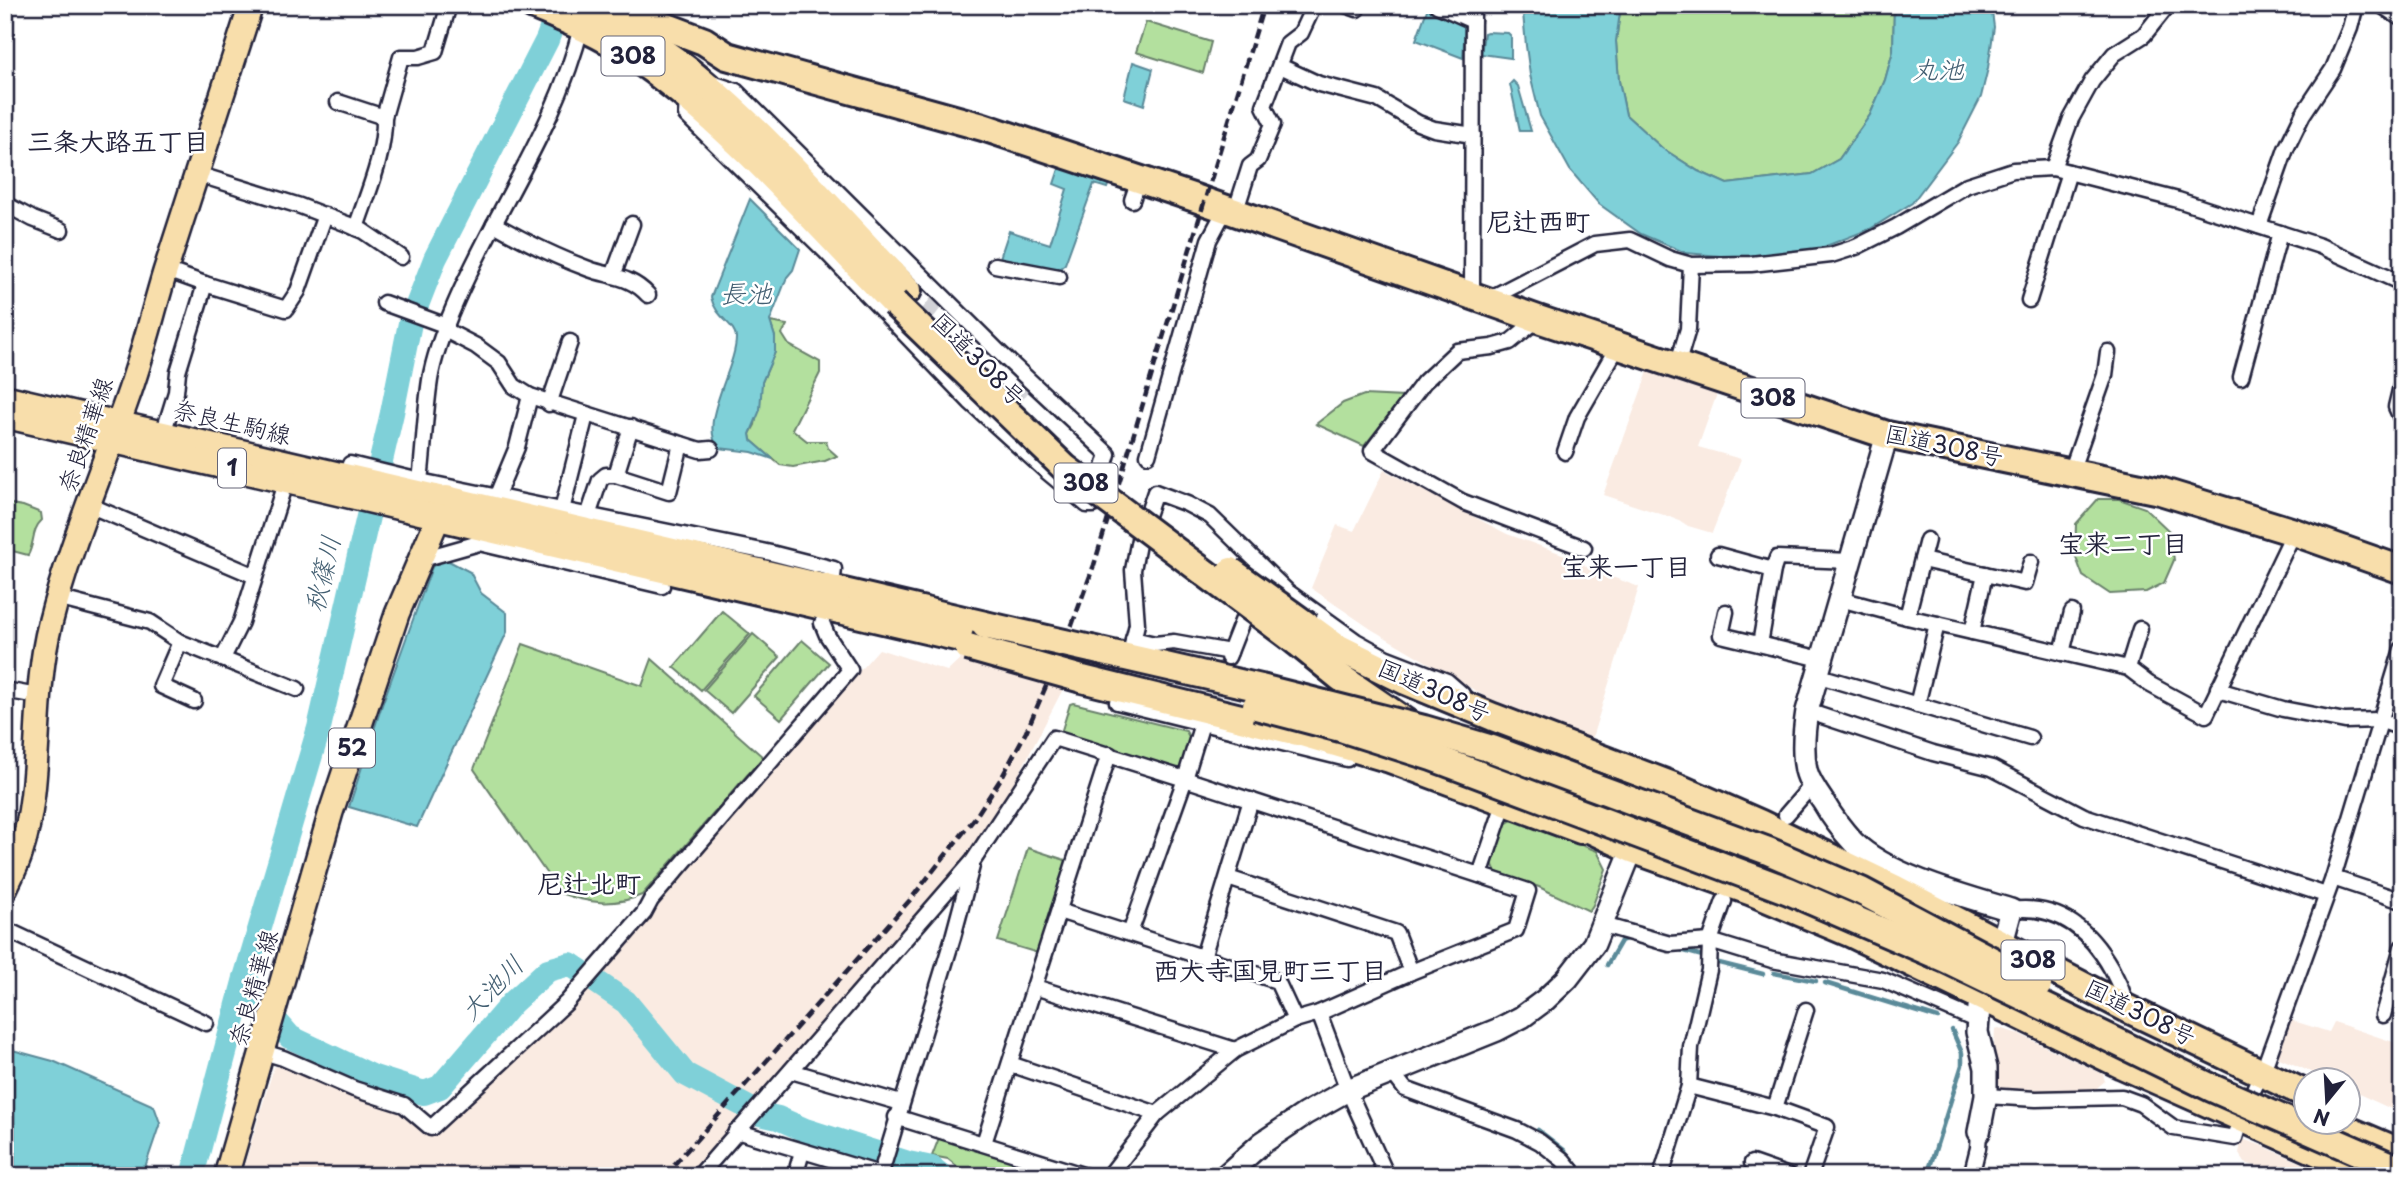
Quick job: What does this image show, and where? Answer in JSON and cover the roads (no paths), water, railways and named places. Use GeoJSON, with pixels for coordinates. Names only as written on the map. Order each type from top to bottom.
{"type":"FeatureCollection","features":[{"type":"Feature","properties":{"kind":"highway","name":"308"},"geometry":{"type":"LineString","coordinates":[[532,5],[581,15]]}},
{"type":"Feature","properties":{"kind":"highway","name":"国道308号"},"geometry":{"type":"LineString","coordinates":[[581,15],[622,26],[694,88],[735,140],[901,296],[1065,468],[1303,635],[1340,677],[1441,747],[1518,796],[1632,849],[1752,892],[1827,923],[1979,1009],[2241,1118],[2372,1176]]}},
{"type":"Feature","properties":{"kind":"highway","name":"国道308号"},"geometry":{"type":"LineString","coordinates":[[581,15],[625,51],[694,88]]}},
{"type":"Feature","properties":{"kind":"highway","name":"308"},"geometry":{"type":"LineString","coordinates":[[622,26],[638,16],[704,41],[727,56]]}},
{"type":"Feature","properties":{"kind":"highway","name":"308"},"geometry":{"type":"LineString","coordinates":[[694,88],[715,62],[727,56]]}},
{"type":"Feature","properties":{"kind":"highway","name":"国道308号"},"geometry":{"type":"LineString","coordinates":[[727,56],[983,127],[1136,190],[1230,212],[1538,319],[1886,435],[2160,491],[2400,566]]}},
{"type":"Feature","properties":{"kind":"highway"},"geometry":{"type":"LineString","coordinates":[[442,508],[830,616],[974,637]]}},
{"type":"Feature","properties":{"kind":"highway"},"geometry":{"type":"LineString","coordinates":[[442,508],[1086,665],[1390,759],[1632,849]]}},
{"type":"Feature","properties":{"kind":"highway","name":"国道308号"},"geometry":{"type":"LineString","coordinates":[[1303,635],[1335,646],[1406,681],[1653,788],[1675,806],[1774,820],[2126,1008],[2292,1088]]}},
{"type":"Feature","properties":{"kind":"highway","name":"国道308号"},"geometry":{"type":"LineString","coordinates":[[1086,665],[1260,690],[1424,729],[1558,772],[1819,871],[1906,913],[2100,1017],[2292,1105]]}},
{"type":"Feature","properties":{"kind":"highway","name":"308"},"geometry":{"type":"LineString","coordinates":[[1340,677],[1410,717],[1509,766],[1783,872],[2031,1001]]}},
{"type":"Feature","properties":{"kind":"highway","name":"国道308号"},"geometry":{"type":"LineString","coordinates":[[1260,690],[1344,729],[1432,757],[1765,881],[1869,924],[2201,1083],[2402,1171]]}},
{"type":"Feature","properties":{"kind":"highway"},"geometry":{"type":"LineString","coordinates":[[1260,690],[1414,709],[1498,740],[1653,788]]}},
{"type":"Feature","properties":{"kind":"highway"},"geometry":{"type":"LineString","coordinates":[[2362,1120],[2402,1137]]}},
{"type":"Feature","properties":{"kind":"highway"},"geometry":{"type":"LineString","coordinates":[[2362,1136],[2402,1153]]}},
{"type":"Feature","properties":{"kind":"main road","name":"奈良精華線"},"geometry":{"type":"LineString","coordinates":[[8,875],[20,856],[29,815],[36,746],[37,696],[43,652],[57,598],[115,432],[251,5]]}},
{"type":"Feature","properties":{"kind":"main road","name":"奈良生駒線"},"geometry":{"type":"LineString","coordinates":[[5,397],[115,432],[286,480],[352,480]]}},
{"type":"Feature","properties":{"kind":"main road","name":"奈良生駒線"},"geometry":{"type":"LineString","coordinates":[[5,416],[115,432],[163,434],[415,494],[442,508]]}},
{"type":"Feature","properties":{"kind":"main road","name":"奈良精華線"},"geometry":{"type":"LineString","coordinates":[[226,1176],[331,812],[397,614],[442,508]]}},
{"type":"Feature","properties":{"kind":"street"},"geometry":{"type":"LineString","coordinates":[[356,228],[385,135],[384,117],[401,57],[418,57],[435,52],[449,5]]}},
{"type":"Feature","properties":{"kind":"street"},"geometry":{"type":"LineString","coordinates":[[1148,455],[1209,240],[1230,212],[1250,166],[1258,160],[1273,124],[1265,106],[1288,43],[1301,33],[1314,5]]}},
{"type":"Feature","properties":{"kind":"street"},"geometry":{"type":"LineString","coordinates":[[1346,5],[1357,9],[1359,5]]}},
{"type":"Feature","properties":{"kind":"street"},"geometry":{"type":"LineString","coordinates":[[1437,5],[1473,21]]}},
{"type":"Feature","properties":{"kind":"street"},"geometry":{"type":"LineString","coordinates":[[1473,5],[1473,135],[1479,298],[1595,244],[1630,240],[1691,265],[1751,264],[1831,255],[1856,247],[1896,227],[1967,186],[2013,170],[2053,167],[2178,200],[2320,246],[2402,283]]}},
{"type":"Feature","properties":{"kind":"street"},"geometry":{"type":"LineString","coordinates":[[2053,167],[2071,119],[2092,81],[2114,54],[2144,35],[2168,5]]}},
{"type":"Feature","properties":{"kind":"street"},"geometry":{"type":"LineString","coordinates":[[2259,226],[2286,149],[2303,114],[2333,69],[2350,29],[2356,5]]}},
{"type":"Feature","properties":{"kind":"street"},"geometry":{"type":"LineString","coordinates":[[2381,5],[2402,19]]}},
{"type":"Feature","properties":{"kind":"street"},"geometry":{"type":"LineString","coordinates":[[581,15],[552,113],[522,175],[494,224],[445,327],[430,377],[415,494],[497,495],[676,538],[771,553],[834,569],[833,577]]}},
{"type":"Feature","properties":{"kind":"street"},"geometry":{"type":"LineString","coordinates":[[1280,66],[1319,84],[1377,99],[1418,123],[1434,129],[1473,135]]}},
{"type":"Feature","properties":{"kind":"street"},"geometry":{"type":"LineString","coordinates":[[694,88],[736,90],[999,352],[1108,454],[1093,505],[1087,505],[1046,471],[970,402],[825,251],[686,115],[694,88]]}},
{"type":"Feature","properties":{"kind":"street"},"geometry":{"type":"LineString","coordinates":[[338,102],[384,117]]}},
{"type":"Feature","properties":{"kind":"street"},"geometry":{"type":"LineString","coordinates":[[2029,300],[2069,172]]}},
{"type":"Feature","properties":{"kind":"street"},"geometry":{"type":"LineString","coordinates":[[197,174],[325,215],[356,228],[401,257]]}},
{"type":"Feature","properties":{"kind":"street"},"geometry":{"type":"LineString","coordinates":[[5,204],[61,230]]}},
{"type":"Feature","properties":{"kind":"street"},"geometry":{"type":"LineString","coordinates":[[166,270],[205,285],[286,309],[298,291],[325,215]]}},
{"type":"Feature","properties":{"kind":"street"},"geometry":{"type":"LineString","coordinates":[[494,224],[590,270],[638,284],[648,295]]}},
{"type":"Feature","properties":{"kind":"street"},"geometry":{"type":"LineString","coordinates":[[613,276],[632,224]]}},
{"type":"Feature","properties":{"kind":"street"},"geometry":{"type":"LineString","coordinates":[[2241,377],[2280,233]]}},
{"type":"Feature","properties":{"kind":"street"},"geometry":{"type":"LineString","coordinates":[[995,265],[1059,277]]}},
{"type":"Feature","properties":{"kind":"street"},"geometry":{"type":"LineString","coordinates":[[1677,366],[1688,330],[1691,265]]}},
{"type":"Feature","properties":{"kind":"street"},"geometry":{"type":"LineString","coordinates":[[163,434],[176,392],[178,372],[205,285]]}},
{"type":"Feature","properties":{"kind":"street"},"geometry":{"type":"LineString","coordinates":[[386,304],[445,327],[476,346],[499,363],[514,386],[530,396],[700,450],[711,449]]}},
{"type":"Feature","properties":{"kind":"street"},"geometry":{"type":"LineString","coordinates":[[1538,319],[1510,342],[1457,351],[1424,382],[1372,451],[1463,502],[1584,548]]}},
{"type":"Feature","properties":{"kind":"street"},"geometry":{"type":"LineString","coordinates":[[549,404],[570,342]]}},
{"type":"Feature","properties":{"kind":"street"},"geometry":{"type":"LineString","coordinates":[[1565,452],[1577,416],[1618,346]]}},
{"type":"Feature","properties":{"kind":"street"},"geometry":{"type":"LineString","coordinates":[[2071,472],[2105,375],[2109,352]]}},
{"type":"Feature","properties":{"kind":"street"},"geometry":{"type":"LineString","coordinates":[[2402,382],[2396,407],[2402,420]]}},
{"type":"Feature","properties":{"kind":"street"},"geometry":{"type":"LineString","coordinates":[[497,495],[517,447],[530,396]]}},
{"type":"Feature","properties":{"kind":"street"},"geometry":{"type":"LineString","coordinates":[[562,510],[586,415]]}},
{"type":"Feature","properties":{"kind":"street"},"geometry":{"type":"LineString","coordinates":[[616,475],[631,427]]}},
{"type":"Feature","properties":{"kind":"street"},"geometry":{"type":"LineString","coordinates":[[1886,435],[1807,711],[1804,732],[1805,767],[1812,785],[1840,826],[1869,854],[1900,871],[1951,892],[2011,910],[2028,908],[2056,915],[2075,924],[2091,937],[2124,993],[2126,1008]]}},
{"type":"Feature","properties":{"kind":"street"},"geometry":{"type":"LineString","coordinates":[[588,516],[600,480],[606,475],[616,475],[669,492],[681,444]]}},
{"type":"Feature","properties":{"kind":"street"},"geometry":{"type":"LineString","coordinates":[[223,658],[241,622],[286,480]]}},
{"type":"Feature","properties":{"kind":"street"},"geometry":{"type":"LineString","coordinates":[[1264,567],[1229,655],[1174,642],[1132,642],[1137,624],[1133,570],[1139,539],[1156,492],[1210,516],[1264,567],[1288,593],[1356,640],[1385,657],[1447,681],[1462,694],[1460,704]]}},
{"type":"Feature","properties":{"kind":"street"},"geometry":{"type":"LineString","coordinates":[[89,505],[255,576]]}},
{"type":"Feature","properties":{"kind":"street"},"geometry":{"type":"LineString","coordinates":[[1840,599],[2128,668],[2177,701],[2206,715],[2294,532]]}},
{"type":"Feature","properties":{"kind":"street"},"geometry":{"type":"LineString","coordinates":[[1907,617],[1927,540]]}},
{"type":"Feature","properties":{"kind":"street"},"geometry":{"type":"LineString","coordinates":[[419,560],[480,543],[662,586]]}},
{"type":"Feature","properties":{"kind":"street"},"geometry":{"type":"LineString","coordinates":[[1718,555],[1773,570]]}},
{"type":"Feature","properties":{"kind":"street"},"geometry":{"type":"LineString","coordinates":[[1760,644],[1777,558],[1850,561]]}},
{"type":"Feature","properties":{"kind":"street"},"geometry":{"type":"LineString","coordinates":[[1922,560],[2025,583],[2031,562]]}},
{"type":"Feature","properties":{"kind":"street"},"geometry":{"type":"LineString","coordinates":[[1972,632],[1985,574]]}},
{"type":"Feature","properties":{"kind":"street"},"geometry":{"type":"LineString","coordinates":[[57,598],[150,622],[180,642],[297,689]]}},
{"type":"Feature","properties":{"kind":"street"},"geometry":{"type":"LineString","coordinates":[[1726,612],[1721,635],[1760,644],[1917,705],[2030,738]]}},
{"type":"Feature","properties":{"kind":"street"},"geometry":{"type":"LineString","coordinates":[[2062,653],[2072,612]]}},
{"type":"Feature","properties":{"kind":"street"},"geometry":{"type":"LineString","coordinates":[[264,1047],[354,1089],[404,1105],[431,1128],[566,1003],[644,913],[660,889],[850,670],[827,635],[830,616]]}},
{"type":"Feature","properties":{"kind":"street"},"geometry":{"type":"LineString","coordinates":[[1917,705],[1937,624]]}},
{"type":"Feature","properties":{"kind":"street"},"geometry":{"type":"LineString","coordinates":[[2128,668],[2140,629]]}},
{"type":"Feature","properties":{"kind":"street"},"geometry":{"type":"LineString","coordinates":[[180,642],[161,686],[194,701]]}},
{"type":"Feature","properties":{"kind":"street"},"geometry":{"type":"LineString","coordinates":[[1986,1096],[2036,1099],[2122,1097],[2141,1104],[2174,1128],[2235,1138],[2333,878],[2402,649]]}},
{"type":"Feature","properties":{"kind":"street"},"geometry":{"type":"LineString","coordinates":[[2218,688],[2283,709],[2345,721],[2379,720],[2402,729]]}},
{"type":"Feature","properties":{"kind":"street"},"geometry":{"type":"LineString","coordinates":[[5,690],[37,696]]}},
{"type":"Feature","properties":{"kind":"street"},"geometry":{"type":"LineString","coordinates":[[1118,698],[1117,702],[1203,720],[1493,797],[1480,875]]}},
{"type":"Feature","properties":{"kind":"street"},"geometry":{"type":"LineString","coordinates":[[1807,711],[1933,753],[1992,768],[2084,816],[2326,895]]}},
{"type":"Feature","properties":{"kind":"street"},"geometry":{"type":"LineString","coordinates":[[1130,933],[1185,779],[1203,720]]}},
{"type":"Feature","properties":{"kind":"street"},"geometry":{"type":"LineString","coordinates":[[699,1176],[973,861],[1054,738],[1528,891],[1516,930],[1318,1013],[1295,1020],[1235,1050],[1157,1114],[1110,1176]]}},
{"type":"Feature","properties":{"kind":"street"},"geometry":{"type":"LineString","coordinates":[[984,1143],[1109,754]]}},
{"type":"Feature","properties":{"kind":"street"},"geometry":{"type":"LineString","coordinates":[[1774,820],[1812,785]]}},
{"type":"Feature","properties":{"kind":"street"},"geometry":{"type":"LineString","coordinates":[[1225,1176],[1262,1143],[1305,1114],[1348,1090],[1497,1030],[1522,1017],[1545,1000],[1567,979],[1594,944],[1604,925],[1653,788]]}},
{"type":"Feature","properties":{"kind":"street"},"geometry":{"type":"LineString","coordinates":[[1203,957],[1251,800]]}},
{"type":"Feature","properties":{"kind":"street"},"geometry":{"type":"LineString","coordinates":[[741,1125],[802,1152],[880,1173],[953,937],[973,861]]}},
{"type":"Feature","properties":{"kind":"street"},"geometry":{"type":"LineString","coordinates":[[1228,878],[1395,933],[1411,972]]}},
{"type":"Feature","properties":{"kind":"street"},"geometry":{"type":"LineString","coordinates":[[2333,878],[2402,901]]}},
{"type":"Feature","properties":{"kind":"street"},"geometry":{"type":"LineString","coordinates":[[1661,1176],[1689,1086],[1691,1047],[1709,970],[1710,942],[1724,901]]}},
{"type":"Feature","properties":{"kind":"street"},"geometry":{"type":"LineString","coordinates":[[1971,1176],[1986,1096],[1986,1068],[1977,1031],[1979,1009],[2011,910]]}},
{"type":"Feature","properties":{"kind":"street"},"geometry":{"type":"LineString","coordinates":[[1059,911],[1277,981],[1295,1020]]}},
{"type":"Feature","properties":{"kind":"street"},"geometry":{"type":"LineString","coordinates":[[1604,925],[1670,944],[1710,942],[1772,960],[1884,979],[1979,1009]]}},
{"type":"Feature","properties":{"kind":"street"},"geometry":{"type":"LineString","coordinates":[[5,929],[206,1023]]}},
{"type":"Feature","properties":{"kind":"street"},"geometry":{"type":"LineString","coordinates":[[2383,1015],[2402,947]]}},
{"type":"Feature","properties":{"kind":"street"},"geometry":{"type":"LineString","coordinates":[[1035,988],[1235,1050]]}},
{"type":"Feature","properties":{"kind":"street"},"geometry":{"type":"LineString","coordinates":[[1775,1108],[1806,1010]]}},
{"type":"Feature","properties":{"kind":"street"},"geometry":{"type":"LineString","coordinates":[[1318,1013],[1386,1176]]}},
{"type":"Feature","properties":{"kind":"street"},"geometry":{"type":"LineString","coordinates":[[1010,1064],[1157,1114]]}},
{"type":"Feature","properties":{"kind":"street"},"geometry":{"type":"LineString","coordinates":[[791,1071],[984,1143],[1086,1176]]}},
{"type":"Feature","properties":{"kind":"street"},"geometry":{"type":"LineString","coordinates":[[1392,1072],[1405,1089],[1517,1130],[1540,1142],[1563,1160],[1576,1176]]}},
{"type":"Feature","properties":{"kind":"street"},"geometry":{"type":"LineString","coordinates":[[1689,1086],[1775,1108],[1827,1127],[1810,1176]]}},
{"type":"Feature","properties":{"kind":"street"},"geometry":{"type":"LineString","coordinates":[[795,1176],[802,1152]]}},
{"type":"Feature","properties":{"kind":"street"},"geometry":{"type":"LineString","coordinates":[[1752,1163],[1789,1176]]}},
{"type":"Feature","properties":{"kind":"water","name":"丸池"},"geometry":{"type":"Polygon","coordinates":[[[1525,5],[1621,5],[1616,41],[1619,81],[1626,115],[1662,148],[1698,171],[1727,184],[1812,174],[1839,159],[1870,115],[1885,80],[1893,51],[1894,5],[1991,5],[1994,27],[1981,97],[1958,142],[1912,203],[1870,229],[1813,251],[1743,258],[1686,253],[1641,234],[1599,204],[1570,170],[1540,116],[1526,46],[1523,13],[1525,5]]]}},
{"type":"Feature","properties":{"kind":"water"},"geometry":{"type":"Polygon","coordinates":[[[1428,7],[1465,24],[1463,58],[1416,40],[1428,7]]]}},
{"type":"Feature","properties":{"kind":"water"},"geometry":{"type":"Polygon","coordinates":[[[1484,33],[1508,33],[1511,36],[1511,58],[1481,54],[1484,33]]]}},
{"type":"Feature","properties":{"kind":"water"},"geometry":{"type":"Polygon","coordinates":[[[1133,62],[1153,69],[1144,105],[1124,98],[1133,62]]]}},
{"type":"Feature","properties":{"kind":"water"},"geometry":{"type":"Polygon","coordinates":[[[1513,81],[1518,86],[1531,131],[1520,131],[1510,84],[1513,81]]]}},
{"type":"Feature","properties":{"kind":"water"},"geometry":{"type":"Polygon","coordinates":[[[1060,166],[1109,183],[1107,188],[1094,184],[1065,264],[1053,269],[999,261],[1009,231],[1050,244],[1067,189],[1054,184],[1060,166]]]}},
{"type":"Feature","properties":{"kind":"water","name":"長池"},"geometry":{"type":"Polygon","coordinates":[[[750,199],[800,249],[770,321],[775,337],[775,352],[762,382],[760,410],[750,434],[751,440],[773,459],[752,452],[719,448],[713,438],[715,410],[731,364],[736,337],[735,332],[716,310],[711,297],[750,199]]]}},
{"type":"Feature","properties":{"kind":"water"},"geometry":{"type":"Polygon","coordinates":[[[443,558],[470,572],[481,593],[507,613],[507,632],[417,827],[349,807],[382,705],[432,567],[443,558]]]}},
{"type":"Feature","properties":{"kind":"water"},"geometry":{"type":"Polygon","coordinates":[[[5,1048],[53,1061],[154,1106],[160,1123],[142,1176],[5,1176],[5,1048]]]}},
{"type":"Feature","properties":{"kind":"waterway","name":"秋篠川"},"geometry":{"type":"LineString","coordinates":[[192,1176],[245,978],[319,728],[392,413],[410,323],[435,259],[547,40],[560,5]]}},
{"type":"Feature","properties":{"kind":"waterway"},"geometry":{"type":"LineString","coordinates":[[1607,965],[1621,941],[1632,937]]}},
{"type":"Feature","properties":{"kind":"waterway"},"geometry":{"type":"LineString","coordinates":[[1677,949],[1706,957]]}},
{"type":"Feature","properties":{"kind":"waterway"},"geometry":{"type":"LineString","coordinates":[[1715,962],[1763,974]]}},
{"type":"Feature","properties":{"kind":"waterway","name":"大池川"},"geometry":{"type":"LineString","coordinates":[[245,978],[263,1006],[290,1037],[374,1077],[424,1093],[440,1087],[512,1003],[548,970],[570,964],[626,1002],[685,1074],[760,1114],[908,1163],[932,1168],[942,1176]]}},
{"type":"Feature","properties":{"kind":"waterway"},"geometry":{"type":"LineString","coordinates":[[1774,973],[1816,981]]}},
{"type":"Feature","properties":{"kind":"waterway"},"geometry":{"type":"LineString","coordinates":[[1825,983],[1938,1018]]}},
{"type":"Feature","properties":{"kind":"waterway"},"geometry":{"type":"LineString","coordinates":[[1927,1176],[1962,1065],[1962,1053],[1952,1030]]}},
{"type":"Feature","properties":{"kind":"waterway"},"geometry":{"type":"LineString","coordinates":[[1538,1130],[1564,1150],[1585,1176]]}},
{"type":"Feature","properties":{"kind":"tunnel"},"geometry":{"type":"LineString","coordinates":[[915,330],[942,295]]}},
{"type":"Feature","properties":{"kind":"tunnel"},"geometry":{"type":"LineString","coordinates":[[1003,416],[1028,380]]}},
{"type":"Feature","properties":{"kind":"tunnel"},"geometry":{"type":"LineString","coordinates":[[1205,714],[1228,657]]}},
{"type":"Feature","properties":{"kind":"railway"},"geometry":{"type":"LineString","coordinates":[[664,1176],[910,900],[974,819],[1002,777],[1026,732],[1068,636],[1094,565],[1264,5]]}},
{"type":"Feature","properties":{"kind":"district","name":"三条大路五丁目"},"geometry":{"type":"Point","coordinates":[118,142]}},
{"type":"Feature","properties":{"kind":"district","name":"尼辻西町"},"geometry":{"type":"Point","coordinates":[1538,222]}},
{"type":"Feature","properties":{"kind":"district","name":"宝来二丁目"},"geometry":{"type":"Point","coordinates":[2123,544]}},
{"type":"Feature","properties":{"kind":"district","name":"宝来一丁目"},"geometry":{"type":"Point","coordinates":[1626,567]}},
{"type":"Feature","properties":{"kind":"district","name":"尼辻北町"},"geometry":{"type":"Point","coordinates":[589,884]}},
{"type":"Feature","properties":{"kind":"district","name":"西大寺国見町三丁目"},"geometry":{"type":"Point","coordinates":[1270,971]}}]}
